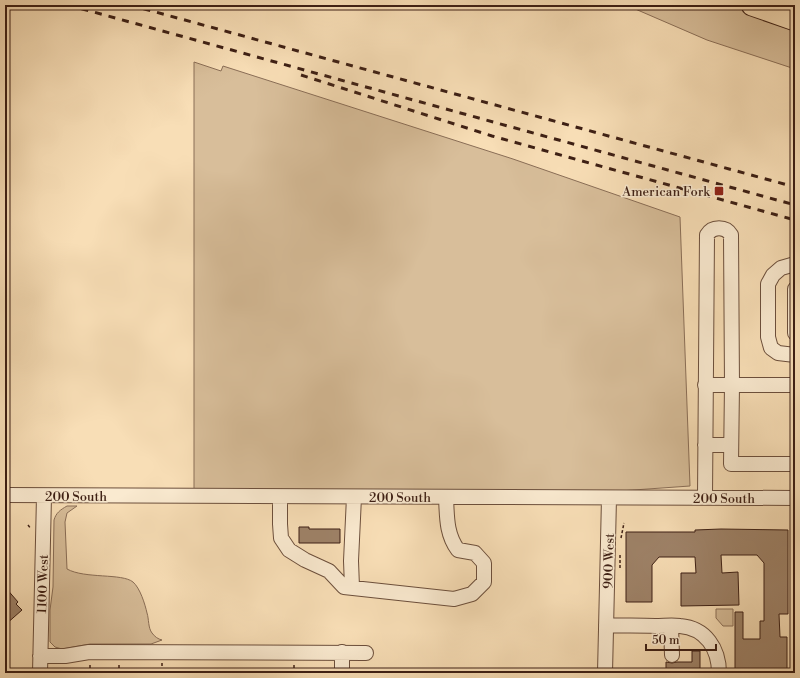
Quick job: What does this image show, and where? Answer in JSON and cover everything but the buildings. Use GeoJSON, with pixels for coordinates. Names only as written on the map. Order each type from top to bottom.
{"type":"FeatureCollection","features":[{"type":"Feature","properties":{"kind":"highway"},"geometry":{"type":"LineString","coordinates":[[752,5],[795,20]]}},
{"type":"Feature","properties":{"kind":"street"},"geometry":{"type":"LineString","coordinates":[[705,497],[704,445],[707,235],[712,229],[717,228],[730,232],[732,239],[731,464],[795,464]]}},
{"type":"Feature","properties":{"kind":"street"},"geometry":{"type":"LineString","coordinates":[[795,264],[781,268],[773,275],[768,284],[768,337],[771,348],[778,353],[795,355]]}},
{"type":"Feature","properties":{"kind":"street"},"geometry":{"type":"LineString","coordinates":[[795,289],[795,333]]}},
{"type":"Feature","properties":{"kind":"street"},"geometry":{"type":"LineString","coordinates":[[705,385],[795,385]]}},
{"type":"Feature","properties":{"kind":"street"},"geometry":{"type":"LineString","coordinates":[[704,445],[731,446]]}},
{"type":"Feature","properties":{"kind":"street","name":"200 South"},"geometry":{"type":"LineString","coordinates":[[5,496],[795,498]]}},
{"type":"Feature","properties":{"kind":"street","name":"1100 West"},"geometry":{"type":"LineString","coordinates":[[40,673],[44,496]]}},
{"type":"Feature","properties":{"kind":"street"},"geometry":{"type":"LineString","coordinates":[[280,497],[281,538],[289,550],[305,560],[329,571],[344,587],[454,599],[472,594],[484,582],[484,563],[475,553],[458,550],[452,542],[448,526],[446,497]]}},
{"type":"Feature","properties":{"kind":"street"},"geometry":{"type":"LineString","coordinates":[[352,587],[351,561],[354,497]]}},
{"type":"Feature","properties":{"kind":"street","name":"900 West"},"geometry":{"type":"LineString","coordinates":[[605,673],[609,498]]}},
{"type":"Feature","properties":{"kind":"street"},"geometry":{"type":"LineString","coordinates":[[606,625],[688,627],[707,638],[712,644],[718,657],[719,673]]}},
{"type":"Feature","properties":{"kind":"street"},"geometry":{"type":"LineString","coordinates":[[672,626],[672,655]]}},
{"type":"Feature","properties":{"kind":"street"},"geometry":{"type":"LineString","coordinates":[[40,656],[65,656],[89,652],[366,653]]}},
{"type":"Feature","properties":{"kind":"street"},"geometry":{"type":"LineString","coordinates":[[342,652],[342,673]]}},
{"type":"Feature","properties":{"kind":"path"},"geometry":{"type":"LineString","coordinates":[[791,239],[792,234]]}},
{"type":"Feature","properties":{"kind":"path"},"geometry":{"type":"LineString","coordinates":[[791,673],[791,612],[794,574],[792,522]]}},
{"type":"Feature","properties":{"kind":"path"},"geometry":{"type":"LineString","coordinates":[[28,525],[32,530]]}},
{"type":"Feature","properties":{"kind":"path"},"geometry":{"type":"LineString","coordinates":[[90,663],[90,673]]}},
{"type":"Feature","properties":{"kind":"path"},"geometry":{"type":"LineString","coordinates":[[119,663],[119,673]]}},
{"type":"Feature","properties":{"kind":"path"},"geometry":{"type":"LineString","coordinates":[[162,663],[162,673]]}},
{"type":"Feature","properties":{"kind":"path"},"geometry":{"type":"LineString","coordinates":[[294,663],[294,673]]}},
{"type":"Feature","properties":{"kind":"shaded area"},"geometry":{"type":"Polygon","coordinates":[[[626,5],[729,5],[795,28],[795,69],[707,40],[626,5]]]}},
{"type":"Feature","properties":{"kind":"shaded area"},"geometry":{"type":"Polygon","coordinates":[[[194,62],[221,71],[223,66],[513,159],[680,217],[690,486],[591,493],[194,489],[194,62]]]}},
{"type":"Feature","properties":{"kind":"shaded area"},"geometry":{"type":"Polygon","coordinates":[[[67,506],[77,506],[67,513],[65,522],[67,569],[83,574],[128,579],[133,582],[138,588],[144,601],[151,631],[155,637],[162,640],[151,644],[90,644],[62,649],[55,647],[50,642],[54,520],[56,515],[67,506]]]}},
{"type":"Feature","properties":{"kind":"shaded area"},"geometry":{"type":"Polygon","coordinates":[[[716,609],[733,609],[733,626],[723,626],[716,618],[716,609]]]}},
{"type":"Feature","properties":{"kind":"railway"},"geometry":{"type":"LineString","coordinates":[[68,5],[795,205]]}},
{"type":"Feature","properties":{"kind":"railway"},"geometry":{"type":"LineString","coordinates":[[130,5],[795,187]]}},
{"type":"Feature","properties":{"kind":"railway"},"geometry":{"type":"LineString","coordinates":[[301,75],[492,136],[795,220]]}},
{"type":"Feature","properties":{"kind":"place","name":"American Fork"},"geometry":{"type":"Point","coordinates":[719,191]}}]}
